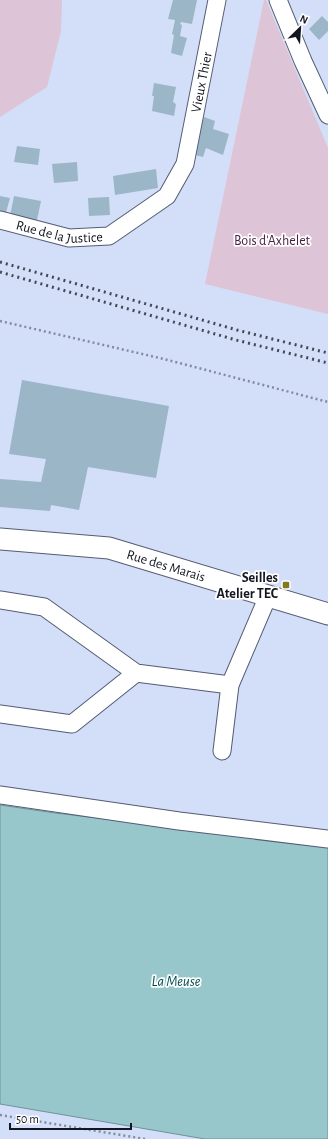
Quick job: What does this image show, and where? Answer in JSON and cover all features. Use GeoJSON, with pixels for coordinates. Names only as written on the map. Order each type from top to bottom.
{"type":"FeatureCollection","features":[{"type":"Feature","properties":{"kind":"main road","name":"Rue des Marais"},"geometry":{"type":"LineString","coordinates":[[0,539],[109,548],[328,614]]}},
{"type":"Feature","properties":{"kind":"street","name":"Vieux Thier"},"geometry":{"type":"LineString","coordinates":[[185,164],[217,0]]}},
{"type":"Feature","properties":{"kind":"street"},"geometry":{"type":"LineString","coordinates":[[278,0],[303,61],[328,115]]}},
{"type":"Feature","properties":{"kind":"street","name":"Rue de la Justice"},"geometry":{"type":"LineString","coordinates":[[0,220],[69,238],[109,236],[167,196],[185,164]]}},
{"type":"Feature","properties":{"kind":"street"},"geometry":{"type":"LineString","coordinates":[[222,751],[230,685],[268,596]]}},
{"type":"Feature","properties":{"kind":"street"},"geometry":{"type":"LineString","coordinates":[[0,600],[44,607],[136,673],[230,685]]}},
{"type":"Feature","properties":{"kind":"street"},"geometry":{"type":"LineString","coordinates":[[0,714],[72,724],[136,673]]}},
{"type":"Feature","properties":{"kind":"street"},"geometry":{"type":"LineString","coordinates":[[0,795],[178,821],[328,839]]}},
{"type":"Feature","properties":{"kind":"path"},"geometry":{"type":"LineString","coordinates":[[0,321],[164,359],[328,402]]}},
{"type":"Feature","properties":{"kind":"path"},"geometry":{"type":"LineString","coordinates":[[0,1115],[145,1139]]}},
{"type":"Feature","properties":{"kind":"green space"},"geometry":{"type":"Polygon","coordinates":[[[0,0],[62,0],[61,31],[47,87],[0,117],[0,0]]]}},
{"type":"Feature","properties":{"kind":"green space","name":"Bois d'Axhelet"},"geometry":{"type":"Polygon","coordinates":[[[264,0],[266,0],[328,148],[328,314],[205,284],[264,0]]]}},
{"type":"Feature","properties":{"kind":"water","name":"La Meuse"},"geometry":{"type":"Polygon","coordinates":[[[0,805],[55,813],[328,845],[328,1139],[205,1139],[0,1104],[0,805]]]}},
{"type":"Feature","properties":{"kind":"building"},"geometry":{"type":"Polygon","coordinates":[[[173,0],[197,0],[192,24],[181,22],[180,24],[182,25],[180,36],[187,38],[182,56],[171,53],[174,35],[172,34],[175,20],[168,19],[173,0]]]}},
{"type":"Feature","properties":{"kind":"building"},"geometry":{"type":"Polygon","coordinates":[[[322,16],[328,22],[328,31],[319,40],[309,29],[322,16]]]}},
{"type":"Feature","properties":{"kind":"building"},"geometry":{"type":"Polygon","coordinates":[[[154,83],[176,87],[173,102],[176,104],[174,116],[152,111],[154,83]]]}},
{"type":"Feature","properties":{"kind":"building"},"geometry":{"type":"Polygon","coordinates":[[[204,117],[215,121],[213,129],[229,134],[223,155],[206,148],[203,157],[191,154],[204,117]]]}},
{"type":"Feature","properties":{"kind":"building"},"geometry":{"type":"Polygon","coordinates":[[[17,146],[40,149],[38,165],[14,162],[17,146]]]}},
{"type":"Feature","properties":{"kind":"building"},"geometry":{"type":"Polygon","coordinates":[[[77,162],[78,181],[54,183],[52,164],[77,162]]]}},
{"type":"Feature","properties":{"kind":"building"},"geometry":{"type":"Polygon","coordinates":[[[156,169],[158,188],[115,195],[113,176],[156,169]]]}},
{"type":"Feature","properties":{"kind":"building"},"geometry":{"type":"Polygon","coordinates":[[[0,196],[10,198],[5,216],[0,215],[0,196]]]}},
{"type":"Feature","properties":{"kind":"building"},"geometry":{"type":"Polygon","coordinates":[[[14,196],[41,201],[37,220],[10,216],[14,196]]]}},
{"type":"Feature","properties":{"kind":"building"},"geometry":{"type":"Polygon","coordinates":[[[109,197],[110,215],[89,216],[88,198],[109,197]]]}},
{"type":"Feature","properties":{"kind":"building"},"geometry":{"type":"Polygon","coordinates":[[[22,380],[169,406],[156,478],[88,467],[79,510],[51,505],[50,511],[0,507],[0,479],[41,482],[46,459],[9,454],[22,380]]]}},
{"type":"Feature","properties":{"kind":"railway"},"geometry":{"type":"LineString","coordinates":[[0,262],[237,330],[328,353]]}},
{"type":"Feature","properties":{"kind":"railway"},"geometry":{"type":"LineString","coordinates":[[0,272],[236,340],[328,363]]}},
{"type":"Feature","properties":{"kind":"place","name":"Seilles Atelier TEC"},"geometry":{"type":"Point","coordinates":[286,585]}}]}
